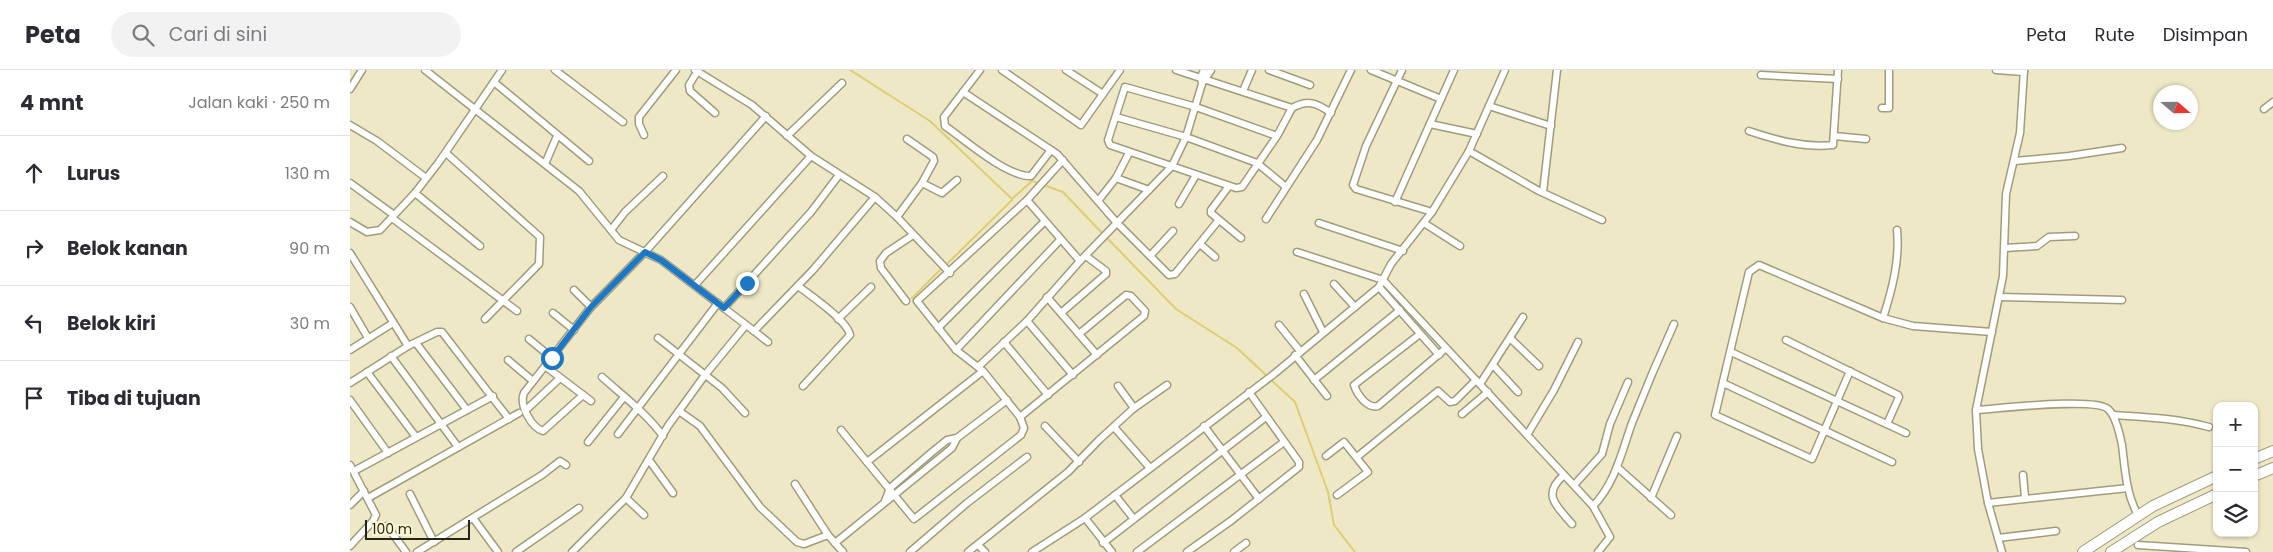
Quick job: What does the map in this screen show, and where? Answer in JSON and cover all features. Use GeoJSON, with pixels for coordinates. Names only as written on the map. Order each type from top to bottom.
{"type":"FeatureCollection","features":[{"type":"Feature","properties":{"kind":"main road"},"geometry":{"type":"LineString","coordinates":[[2258,457],[2273,451]]}},
{"type":"Feature","properties":{"kind":"main road"},"geometry":{"type":"LineString","coordinates":[[2258,474],[2273,468]]}},
{"type":"Feature","properties":{"kind":"main road"},"geometry":{"type":"LineString","coordinates":[[2083,552],[2138,515],[2213,478]]}},
{"type":"Feature","properties":{"kind":"main road"},"geometry":{"type":"LineString","coordinates":[[2111,552],[2138,533],[2213,496]]}},
{"type":"Feature","properties":{"kind":"street"},"geometry":{"type":"LineString","coordinates":[[350,89],[362,70]]}},
{"type":"Feature","properties":{"kind":"street"},"geometry":{"type":"LineString","coordinates":[[425,70],[579,192],[625,245],[661,260],[768,342]]}},
{"type":"Feature","properties":{"kind":"street"},"geometry":{"type":"LineString","coordinates":[[351,225],[367,232],[376,232],[393,216],[415,193],[446,153],[502,70]]}},
{"type":"Feature","properties":{"kind":"street"},"geometry":{"type":"LineString","coordinates":[[555,70],[623,122]]}},
{"type":"Feature","properties":{"kind":"street"},"geometry":{"type":"LineString","coordinates":[[644,135],[639,124],[640,117],[676,70]]}},
{"type":"Feature","properties":{"kind":"street"},"geometry":{"type":"LineString","coordinates":[[980,70],[944,117],[943,123],[1004,167],[1018,173],[1031,176],[1051,150]]}},
{"type":"Feature","properties":{"kind":"street"},"geometry":{"type":"LineString","coordinates":[[1002,70],[1081,125],[1120,70]]}},
{"type":"Feature","properties":{"kind":"street"},"geometry":{"type":"LineString","coordinates":[[1066,70],[1103,94]]}},
{"type":"Feature","properties":{"kind":"street"},"geometry":{"type":"LineString","coordinates":[[1176,70],[1292,108]]}},
{"type":"Feature","properties":{"kind":"street"},"geometry":{"type":"LineString","coordinates":[[867,462],[981,369],[1080,261],[1172,166],[1186,137],[1196,107],[1204,70]]}},
{"type":"Feature","properties":{"kind":"street"},"geometry":{"type":"LineString","coordinates":[[1203,80],[1211,70]]}},
{"type":"Feature","properties":{"kind":"street"},"geometry":{"type":"LineString","coordinates":[[1243,91],[1252,70]]}},
{"type":"Feature","properties":{"kind":"street"},"geometry":{"type":"LineString","coordinates":[[1269,70],[1310,85]]}},
{"type":"Feature","properties":{"kind":"street"},"geometry":{"type":"LineString","coordinates":[[1266,219],[1331,113],[1351,70]]}},
{"type":"Feature","properties":{"kind":"street"},"geometry":{"type":"LineString","coordinates":[[1371,70],[1441,99]]}},
{"type":"Feature","properties":{"kind":"street"},"geometry":{"type":"LineString","coordinates":[[1402,70],[1366,146],[1353,182],[1356,188],[1395,202],[1432,212]]}},
{"type":"Feature","properties":{"kind":"street"},"geometry":{"type":"LineString","coordinates":[[1395,202],[1454,70]]}},
{"type":"Feature","properties":{"kind":"street"},"geometry":{"type":"LineString","coordinates":[[1032,552],[1084,518],[1274,374],[1379,287],[1391,264],[1432,212],[1469,151],[1505,70]]}},
{"type":"Feature","properties":{"kind":"street"},"geometry":{"type":"LineString","coordinates":[[1543,192],[1557,70]]}},
{"type":"Feature","properties":{"kind":"street"},"geometry":{"type":"LineString","coordinates":[[1749,130],[1780,141],[1808,145],[1831,145],[1834,143],[1838,70]]}},
{"type":"Feature","properties":{"kind":"street"},"geometry":{"type":"LineString","coordinates":[[1882,108],[1889,107],[1890,70]]}},
{"type":"Feature","properties":{"kind":"street"},"geometry":{"type":"LineString","coordinates":[[1996,70],[2024,71],[2022,120],[2015,161],[2006,194],[2006,248],[1999,297],[1976,410],[1978,449],[1988,503],[2002,552]]}},
{"type":"Feature","properties":{"kind":"street"},"geometry":{"type":"LineString","coordinates":[[715,113],[690,91],[690,82],[696,71],[740,97],[766,116],[811,156],[874,197],[897,217],[945,269]]}},
{"type":"Feature","properties":{"kind":"street"},"geometry":{"type":"LineString","coordinates":[[1760,75],[1838,80]]}},
{"type":"Feature","properties":{"kind":"street"},"geometry":{"type":"LineString","coordinates":[[494,82],[589,162]]}},
{"type":"Feature","properties":{"kind":"street"},"geometry":{"type":"LineString","coordinates":[[787,136],[842,83]]}},
{"type":"Feature","properties":{"kind":"street"},"geometry":{"type":"LineString","coordinates":[[1277,136],[1196,107],[1125,88],[1109,143],[1129,153],[1236,188],[1242,187],[1277,136],[1292,108],[1301,103],[1314,102],[1331,113]]}},
{"type":"Feature","properties":{"kind":"street"},"geometry":{"type":"LineString","coordinates":[[963,92],[1051,150],[1098,201],[1115,225],[1169,275],[1173,275],[1218,220]]}},
{"type":"Feature","properties":{"kind":"street"},"geometry":{"type":"LineString","coordinates":[[2264,109],[2273,102]]}},
{"type":"Feature","properties":{"kind":"street"},"geometry":{"type":"LineString","coordinates":[[1489,106],[1551,126]]}},
{"type":"Feature","properties":{"kind":"street"},"geometry":{"type":"LineString","coordinates":[[583,394],[546,430],[538,429],[523,404],[523,397],[533,381],[591,307],[645,252],[766,116]]}},
{"type":"Feature","properties":{"kind":"street"},"geometry":{"type":"LineString","coordinates":[[1116,117],[1186,137],[1257,163],[1286,187]]}},
{"type":"Feature","properties":{"kind":"street"},"geometry":{"type":"LineString","coordinates":[[1430,124],[1477,134]]}},
{"type":"Feature","properties":{"kind":"street"},"geometry":{"type":"LineString","coordinates":[[350,125],[377,141],[426,178]]}},
{"type":"Feature","properties":{"kind":"street"},"geometry":{"type":"LineString","coordinates":[[545,164],[557,136]]}},
{"type":"Feature","properties":{"kind":"street"},"geometry":{"type":"LineString","coordinates":[[1834,136],[1866,139]]}},
{"type":"Feature","properties":{"kind":"street"},"geometry":{"type":"LineString","coordinates":[[897,217],[922,183],[934,159],[907,138]]}},
{"type":"Feature","properties":{"kind":"street"},"geometry":{"type":"LineString","coordinates":[[2015,161],[2069,156],[2122,148]]}},
{"type":"Feature","properties":{"kind":"street"},"geometry":{"type":"LineString","coordinates":[[1469,151],[1543,192],[1602,220]]}},
{"type":"Feature","properties":{"kind":"street"},"geometry":{"type":"LineString","coordinates":[[446,153],[540,237],[539,264],[485,319]]}},
{"type":"Feature","properties":{"kind":"street"},"geometry":{"type":"LineString","coordinates":[[1098,201],[1116,178],[1129,153]]}},
{"type":"Feature","properties":{"kind":"street"},"geometry":{"type":"LineString","coordinates":[[695,285],[811,156]]}},
{"type":"Feature","properties":{"kind":"street"},"geometry":{"type":"LineString","coordinates":[[842,430],[914,519],[1021,435],[1024,428],[1020,417],[1007,400],[981,369],[956,350],[917,302],[945,269],[1027,200],[1061,162]]}},
{"type":"Feature","properties":{"kind":"street"},"geometry":{"type":"LineString","coordinates":[[724,308],[811,212],[839,175]]}},
{"type":"Feature","properties":{"kind":"street"},"geometry":{"type":"LineString","coordinates":[[1180,204],[1196,175]]}},
{"type":"Feature","properties":{"kind":"street"},"geometry":{"type":"LineString","coordinates":[[611,230],[625,212],[663,176]]}},
{"type":"Feature","properties":{"kind":"street"},"geometry":{"type":"LineString","coordinates":[[1116,178],[1149,190]]}},
{"type":"Feature","properties":{"kind":"street"},"geometry":{"type":"LineString","coordinates":[[922,183],[942,193],[957,180]]}},
{"type":"Feature","properties":{"kind":"street"},"geometry":{"type":"LineString","coordinates":[[350,183],[517,311]]}},
{"type":"Feature","properties":{"kind":"street"},"geometry":{"type":"LineString","coordinates":[[1229,186],[1211,210],[1212,215],[1241,238]]}},
{"type":"Feature","properties":{"kind":"street"},"geometry":{"type":"LineString","coordinates":[[415,193],[480,246]]}},
{"type":"Feature","properties":{"kind":"street"},"geometry":{"type":"LineString","coordinates":[[754,331],[798,286],[874,197]]}},
{"type":"Feature","properties":{"kind":"street"},"geometry":{"type":"LineString","coordinates":[[1027,200],[1044,222],[1080,261]]}},
{"type":"Feature","properties":{"kind":"street"},"geometry":{"type":"LineString","coordinates":[[938,328],[1044,222]]}},
{"type":"Feature","properties":{"kind":"street"},"geometry":{"type":"LineString","coordinates":[[1319,223],[1403,250]]}},
{"type":"Feature","properties":{"kind":"street"},"geometry":{"type":"LineString","coordinates":[[1424,223],[1460,246]]}},
{"type":"Feature","properties":{"kind":"street"},"geometry":{"type":"LineString","coordinates":[[1150,256],[1173,230]]}},
{"type":"Feature","properties":{"kind":"street"},"geometry":{"type":"LineString","coordinates":[[1883,318],[1894,276],[1897,255],[1897,230]]}},
{"type":"Feature","properties":{"kind":"street"},"geometry":{"type":"LineString","coordinates":[[906,301],[881,268],[880,261],[886,253],[913,235]]}},
{"type":"Feature","properties":{"kind":"street"},"geometry":{"type":"LineString","coordinates":[[2006,248],[2037,246],[2049,237],[2075,236]]}},
{"type":"Feature","properties":{"kind":"street"},"geometry":{"type":"LineString","coordinates":[[956,350],[1060,240]]}},
{"type":"Feature","properties":{"kind":"street"},"geometry":{"type":"LineString","coordinates":[[1200,244],[1215,257]]}},
{"type":"Feature","properties":{"kind":"street"},"geometry":{"type":"LineString","coordinates":[[1297,252],[1383,280],[1445,349],[1488,392],[1593,506],[1610,538],[1598,552]]}},
{"type":"Feature","properties":{"kind":"street"},"geometry":{"type":"LineString","coordinates":[[350,253],[408,346]]}},
{"type":"Feature","properties":{"kind":"street"},"geometry":{"type":"LineString","coordinates":[[1061,313],[1106,274],[1106,271],[1087,255]]}},
{"type":"Feature","properties":{"kind":"street"},"geometry":{"type":"LineString","coordinates":[[1850,371],[1835,400],[1812,459],[1716,416],[1749,272],[1758,265],[1883,318],[1913,326],[1992,332]]}},
{"type":"Feature","properties":{"kind":"street"},"geometry":{"type":"LineString","coordinates":[[1334,284],[1355,307]]}},
{"type":"Feature","properties":{"kind":"street"},"geometry":{"type":"LineString","coordinates":[[798,286],[848,329],[849,338],[803,386]]}},
{"type":"Feature","properties":{"kind":"street"},"geometry":{"type":"LineString","coordinates":[[838,319],[871,287]]}},
{"type":"Feature","properties":{"kind":"street"},"geometry":{"type":"LineString","coordinates":[[1379,287],[1439,355]]}},
{"type":"Feature","properties":{"kind":"street"},"geometry":{"type":"LineString","coordinates":[[574,290],[591,307]]}},
{"type":"Feature","properties":{"kind":"street"},"geometry":{"type":"LineString","coordinates":[[1304,294],[1323,332]]}},
{"type":"Feature","properties":{"kind":"street"},"geometry":{"type":"LineString","coordinates":[[1020,417],[1144,316],[1145,312],[1131,296],[1126,295],[1079,334]]}},
{"type":"Feature","properties":{"kind":"street"},"geometry":{"type":"LineString","coordinates":[[1047,297],[1097,355]]}},
{"type":"Feature","properties":{"kind":"street"},"geometry":{"type":"LineString","coordinates":[[1999,297],[2122,300]]}},
{"type":"Feature","properties":{"kind":"street"},"geometry":{"type":"LineString","coordinates":[[618,434],[718,303]]}},
{"type":"Feature","properties":{"kind":"street"},"geometry":{"type":"LineString","coordinates":[[350,308],[368,338]]}},
{"type":"Feature","properties":{"kind":"street"},"geometry":{"type":"LineString","coordinates":[[1314,380],[1400,310]]}},
{"type":"Feature","properties":{"kind":"street"},"geometry":{"type":"LineString","coordinates":[[553,313],[574,330]]}},
{"type":"Feature","properties":{"kind":"street"},"geometry":{"type":"LineString","coordinates":[[1357,457],[1438,391],[1450,402],[1478,382],[1493,365],[1523,316]]}},
{"type":"Feature","properties":{"kind":"street"},"geometry":{"type":"LineString","coordinates":[[1026,321],[1072,375]]}},
{"type":"Feature","properties":{"kind":"street"},"geometry":{"type":"LineString","coordinates":[[350,350],[393,323]]}},
{"type":"Feature","properties":{"kind":"street"},"geometry":{"type":"LineString","coordinates":[[1593,506],[1603,495],[1617,467],[1632,423],[1674,324]]}},
{"type":"Feature","properties":{"kind":"street"},"geometry":{"type":"LineString","coordinates":[[572,552],[626,498],[679,411],[705,375],[746,325]]}},
{"type":"Feature","properties":{"kind":"street"},"geometry":{"type":"LineString","coordinates":[[1279,325],[1314,380],[1327,396]]}},
{"type":"Feature","properties":{"kind":"street"},"geometry":{"type":"LineString","coordinates":[[350,383],[408,346],[437,332],[445,333],[509,419]]}},
{"type":"Feature","properties":{"kind":"street"},"geometry":{"type":"LineString","coordinates":[[1420,334],[1354,385],[1367,404],[1373,407],[1378,406],[1445,349]]}},
{"type":"Feature","properties":{"kind":"street"},"geometry":{"type":"LineString","coordinates":[[658,338],[705,375],[745,412]]}},
{"type":"Feature","properties":{"kind":"street"},"geometry":{"type":"LineString","coordinates":[[1510,338],[1539,366]]}},
{"type":"Feature","properties":{"kind":"street"},"geometry":{"type":"LineString","coordinates":[[529,339],[552,358]]}},
{"type":"Feature","properties":{"kind":"street"},"geometry":{"type":"LineString","coordinates":[[1786,340],[1898,395],[1899,397],[1887,424]]}},
{"type":"Feature","properties":{"kind":"street"},"geometry":{"type":"LineString","coordinates":[[1004,342],[1048,395]]}},
{"type":"Feature","properties":{"kind":"street"},"geometry":{"type":"LineString","coordinates":[[1527,435],[1554,390],[1578,342]]}},
{"type":"Feature","properties":{"kind":"street"},"geometry":{"type":"LineString","coordinates":[[416,343],[467,410]]}},
{"type":"Feature","properties":{"kind":"street"},"geometry":{"type":"LineString","coordinates":[[1730,352],[1906,433]]}},
{"type":"Feature","properties":{"kind":"street"},"geometry":{"type":"LineString","coordinates":[[391,356],[458,447]]}},
{"type":"Feature","properties":{"kind":"street"},"geometry":{"type":"LineString","coordinates":[[508,360],[533,381]]}},
{"type":"Feature","properties":{"kind":"street"},"geometry":{"type":"LineString","coordinates":[[1493,365],[1518,392]]}},
{"type":"Feature","properties":{"kind":"street"},"geometry":{"type":"LineString","coordinates":[[545,366],[592,401]]}},
{"type":"Feature","properties":{"kind":"street"},"geometry":{"type":"LineString","coordinates":[[367,372],[416,437]]}},
{"type":"Feature","properties":{"kind":"street"},"geometry":{"type":"LineString","coordinates":[[602,377],[646,415],[663,436]]}},
{"type":"Feature","properties":{"kind":"street"},"geometry":{"type":"LineString","coordinates":[[526,410],[560,378]]}},
{"type":"Feature","properties":{"kind":"street"},"geometry":{"type":"LineString","coordinates":[[1574,484],[1602,454],[1612,418],[1628,382]]}},
{"type":"Feature","properties":{"kind":"street"},"geometry":{"type":"LineString","coordinates":[[1723,383],[1892,462]]}},
{"type":"Feature","properties":{"kind":"street"},"geometry":{"type":"LineString","coordinates":[[968,552],[1078,462],[1134,408],[1167,385]]}},
{"type":"Feature","properties":{"kind":"street"},"geometry":{"type":"LineString","coordinates":[[1118,386],[1134,408]]}},
{"type":"Feature","properties":{"kind":"street"},"geometry":{"type":"LineString","coordinates":[[1187,552],[1299,468],[1299,462],[1249,392]]}},
{"type":"Feature","properties":{"kind":"street"},"geometry":{"type":"LineString","coordinates":[[1462,414],[1488,392]]}},
{"type":"Feature","properties":{"kind":"street"},"geometry":{"type":"LineString","coordinates":[[354,471],[493,396]]}},
{"type":"Feature","properties":{"kind":"street"},"geometry":{"type":"LineString","coordinates":[[588,442],[624,397]]}},
{"type":"Feature","properties":{"kind":"street"},"geometry":{"type":"LineString","coordinates":[[350,400],[388,453]]}},
{"type":"Feature","properties":{"kind":"street"},"geometry":{"type":"LineString","coordinates":[[885,501],[890,488],[922,460],[947,440],[957,438],[1007,400]]}},
{"type":"Feature","properties":{"kind":"street"},"geometry":{"type":"LineString","coordinates":[[1976,410],[2081,404],[2106,407],[2113,415],[2121,442],[2128,488],[2138,515]]}},
{"type":"Feature","properties":{"kind":"street"},"geometry":{"type":"LineString","coordinates":[[679,411],[700,426],[760,507],[797,542],[804,544],[828,535]]}},
{"type":"Feature","properties":{"kind":"street"},"geometry":{"type":"LineString","coordinates":[[368,498],[519,413]]}},
{"type":"Feature","properties":{"kind":"street"},"geometry":{"type":"LineString","coordinates":[[2113,415],[2190,422],[2209,427]]}},
{"type":"Feature","properties":{"kind":"street"},"geometry":{"type":"LineString","coordinates":[[1103,542],[1266,417]]}},
{"type":"Feature","properties":{"kind":"street"},"geometry":{"type":"LineString","coordinates":[[1045,426],[1078,462]]}},
{"type":"Feature","properties":{"kind":"street"},"geometry":{"type":"LineString","coordinates":[[1204,426],[1259,499]]}},
{"type":"Feature","properties":{"kind":"street"},"geometry":{"type":"LineString","coordinates":[[1114,427],[1150,468]]}},
{"type":"Feature","properties":{"kind":"street"},"geometry":{"type":"LineString","coordinates":[[1652,498],[1677,436]]}},
{"type":"Feature","properties":{"kind":"street"},"geometry":{"type":"LineString","coordinates":[[835,543],[952,448],[957,438]]}},
{"type":"Feature","properties":{"kind":"street"},"geometry":{"type":"LineString","coordinates":[[1137,552],[1284,442]]}},
{"type":"Feature","properties":{"kind":"street"},"geometry":{"type":"LineString","coordinates":[[1326,456],[1344,442],[1368,472],[1337,495]]}},
{"type":"Feature","properties":{"kind":"street"},"geometry":{"type":"LineString","coordinates":[[910,552],[967,503],[1027,457]]}},
{"type":"Feature","properties":{"kind":"street"},"geometry":{"type":"LineString","coordinates":[[649,460],[674,493]]}},
{"type":"Feature","properties":{"kind":"street"},"geometry":{"type":"LineString","coordinates":[[922,460],[928,467]]}},
{"type":"Feature","properties":{"kind":"street"},"geometry":{"type":"LineString","coordinates":[[417,552],[542,476],[560,461],[566,465]]}},
{"type":"Feature","properties":{"kind":"street"},"geometry":{"type":"LineString","coordinates":[[350,465],[376,513],[375,518],[350,546]]}},
{"type":"Feature","properties":{"kind":"street"},"geometry":{"type":"LineString","coordinates":[[1617,467],[1671,515]]}},
{"type":"Feature","properties":{"kind":"street"},"geometry":{"type":"LineString","coordinates":[[2022,474],[2025,497]]}},
{"type":"Feature","properties":{"kind":"street"},"geometry":{"type":"LineString","coordinates":[[1564,475],[1554,485],[1551,494],[1555,503],[1572,524]]}},
{"type":"Feature","properties":{"kind":"street"},"geometry":{"type":"LineString","coordinates":[[794,484],[828,535],[843,552]]}},
{"type":"Feature","properties":{"kind":"street"},"geometry":{"type":"LineString","coordinates":[[1988,503],[2025,497],[2128,488]]}},
{"type":"Feature","properties":{"kind":"street"},"geometry":{"type":"LineString","coordinates":[[350,505],[364,491]]}},
{"type":"Feature","properties":{"kind":"street"},"geometry":{"type":"LineString","coordinates":[[410,494],[434,542]]}},
{"type":"Feature","properties":{"kind":"street"},"geometry":{"type":"LineString","coordinates":[[1114,494],[1133,518]]}},
{"type":"Feature","properties":{"kind":"street"},"geometry":{"type":"LineString","coordinates":[[626,498],[644,515]]}},
{"type":"Feature","properties":{"kind":"street"},"geometry":{"type":"LineString","coordinates":[[516,552],[579,508]]}},
{"type":"Feature","properties":{"kind":"street"},"geometry":{"type":"LineString","coordinates":[[473,518],[498,552]]}},
{"type":"Feature","properties":{"kind":"street"},"geometry":{"type":"LineString","coordinates":[[1084,518],[1112,552]]}},
{"type":"Feature","properties":{"kind":"street"},"geometry":{"type":"LineString","coordinates":[[387,526],[406,552]]}},
{"type":"Feature","properties":{"kind":"street"},"geometry":{"type":"LineString","coordinates":[[1998,538],[2056,531]]}},
{"type":"Feature","properties":{"kind":"street"},"geometry":{"type":"LineString","coordinates":[[2138,533],[2138,549],[2246,552]]}},
{"type":"Feature","properties":{"kind":"street"},"geometry":{"type":"LineString","coordinates":[[1234,552],[1246,544]]}},
{"type":"Feature","properties":{"kind":"street"},"geometry":{"type":"LineString","coordinates":[[978,545],[985,552]]}},
{"type":"Feature","properties":{"kind":"waterway"},"geometry":{"type":"LineString","coordinates":[[850,70],[930,121],[1012,199],[1032,181],[1063,192],[1103,234]]}},
{"type":"Feature","properties":{"kind":"waterway"},"geometry":{"type":"LineString","coordinates":[[946,265],[1012,200]]}},
{"type":"Feature","properties":{"kind":"waterway"},"geometry":{"type":"LineString","coordinates":[[1107,238],[1176,309],[1237,348],[1267,376]]}},
{"type":"Feature","properties":{"kind":"waterway"},"geometry":{"type":"LineString","coordinates":[[912,298],[942,268]]}},
{"type":"Feature","properties":{"kind":"waterway"},"geometry":{"type":"LineString","coordinates":[[1270,379],[1295,402],[1328,492],[1334,525],[1355,552]]}},
{"type":"Feature","properties":{"kind":"route"},"geometry":{"type":"LineString","coordinates":[[552,358],[591,307],[645,252],[661,260],[724,308],[747,283]]}}]}
